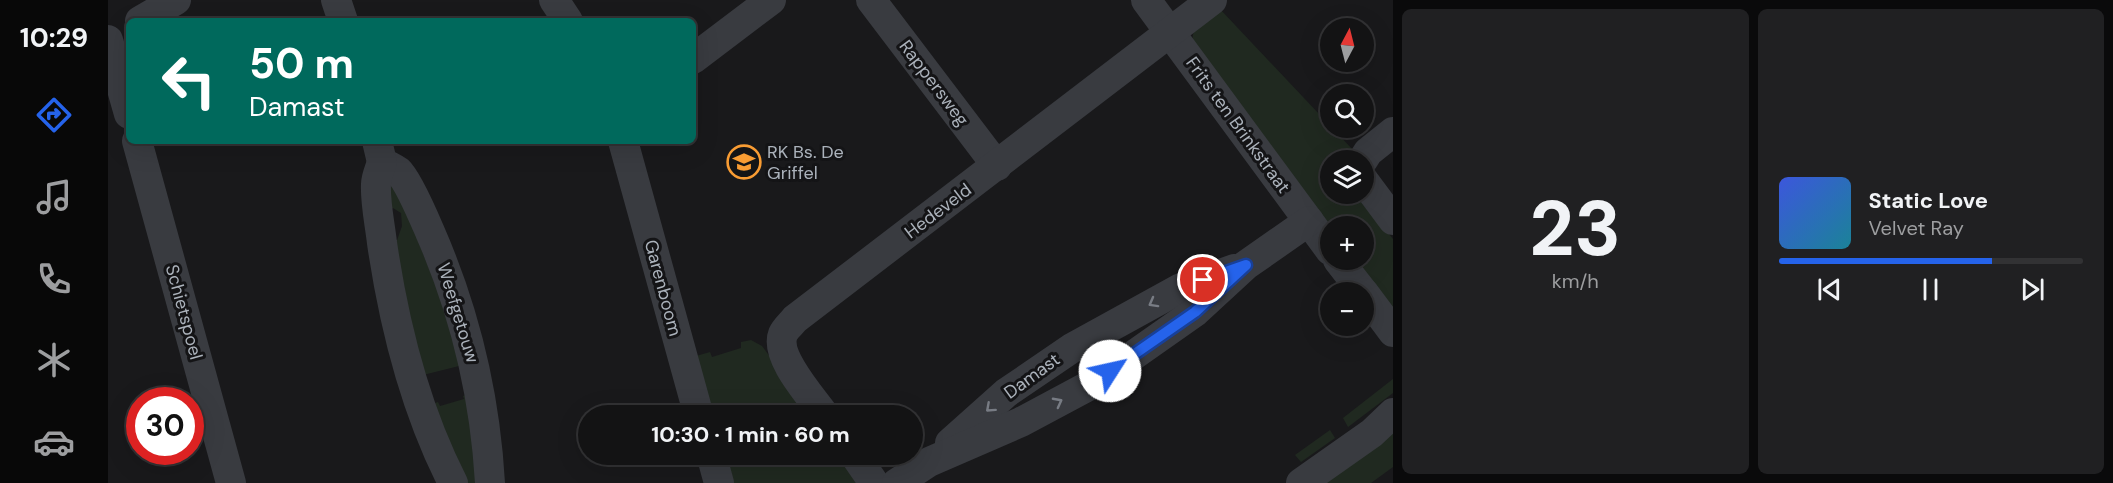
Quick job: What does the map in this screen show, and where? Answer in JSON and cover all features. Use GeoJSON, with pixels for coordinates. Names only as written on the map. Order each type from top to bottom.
{"type":"FeatureCollection","features":[{"type":"Feature","properties":{"kind":"street"},"geometry":{"type":"LineString","coordinates":[[145,18],[176,0]]}},
{"type":"Feature","properties":{"kind":"street"},"geometry":{"type":"LineString","coordinates":[[336,0],[343,18]]}},
{"type":"Feature","properties":{"kind":"street"},"geometry":{"type":"LineString","coordinates":[[554,0],[566,18]]}},
{"type":"Feature","properties":{"kind":"street"},"geometry":{"type":"LineString","coordinates":[[696,57],[771,0]]}},
{"type":"Feature","properties":{"kind":"street","name":"Rappersweg"},"geometry":{"type":"LineString","coordinates":[[872,0],[997,166]]}},
{"type":"Feature","properties":{"kind":"street","name":"Frits ten Brinkstraat"},"geometry":{"type":"LineString","coordinates":[[1146,0],[1320,236]]}},
{"type":"Feature","properties":{"kind":"street","name":"Hedeveld"},"geometry":{"type":"LineString","coordinates":[[817,405],[785,360],[781,346],[783,333],[795,319],[1212,0]]}},
{"type":"Feature","properties":{"kind":"street"},"geometry":{"type":"LineString","coordinates":[[126,30],[108,40],[126,103]]}},
{"type":"Feature","properties":{"kind":"street"},"geometry":{"type":"LineString","coordinates":[[1370,150],[1393,132]]}},
{"type":"Feature","properties":{"kind":"street","name":"Schietspoel"},"geometry":{"type":"LineString","coordinates":[[138,144],[231,483]]}},
{"type":"Feature","properties":{"kind":"street","name":"Garenboom"},"geometry":{"type":"LineString","coordinates":[[625,150],[696,405]]}},
{"type":"Feature","properties":{"kind":"street","name":"Weefgetouw"},"geometry":{"type":"LineString","coordinates":[[380,151],[375,182],[385,263],[395,316],[418,400],[440,457],[453,483]]}},
{"type":"Feature","properties":{"kind":"street","name":"Weefgetouw"},"geometry":{"type":"LineString","coordinates":[[380,151],[400,172],[419,208],[457,301],[479,383],[487,435],[490,483]]}},
{"type":"Feature","properties":{"kind":"street"},"geometry":{"type":"LineString","coordinates":[[1374,194],[1393,220]]}},
{"type":"Feature","properties":{"kind":"street","name":"Damast"},"geometry":{"type":"LineString","coordinates":[[929,462],[1021,422],[1094,383],[1195,312],[1246,265],[1309,221]]}},
{"type":"Feature","properties":{"kind":"street","name":"Damast"},"geometry":{"type":"LineString","coordinates":[[897,483],[929,462],[1006,393],[1072,348],[1181,288],[1246,265]]}},
{"type":"Feature","properties":{"kind":"street"},"geometry":{"type":"LineString","coordinates":[[1346,270],[1355,282]]}},
{"type":"Feature","properties":{"kind":"street"},"geometry":{"type":"LineString","coordinates":[[1374,307],[1393,332]]}},
{"type":"Feature","properties":{"kind":"street"},"geometry":{"type":"LineString","coordinates":[[1301,483],[1372,433],[1393,413]]}},
{"type":"Feature","properties":{"kind":"street"},"geometry":{"type":"LineString","coordinates":[[714,465],[719,483]]}},
{"type":"Feature","properties":{"kind":"street"},"geometry":{"type":"LineString","coordinates":[[862,465],[874,483]]}},
{"type":"Feature","properties":{"kind":"shaded area"},"geometry":{"type":"Polygon","coordinates":[[[1219,8],[1320,115],[1320,138],[1342,138],[1353,150],[1320,150],[1320,204],[1366,204],[1393,239],[1393,315],[1374,290],[1374,282],[1368,282],[1359,270],[1374,270],[1374,216],[1323,216],[1192,41],[1194,29],[1219,8]]]}},
{"type":"Feature","properties":{"kind":"shaded area"},"geometry":{"type":"Polygon","coordinates":[[[393,178],[467,364],[419,376],[395,246],[402,226],[401,213],[393,208],[389,211],[389,179],[393,178]]]}},
{"type":"Feature","properties":{"kind":"shaded area"},"geometry":{"type":"Polygon","coordinates":[[[751,340],[762,346],[806,405],[708,405],[696,356],[710,352],[712,357],[741,348],[741,342],[751,340]]]}},
{"type":"Feature","properties":{"kind":"shaded area"},"geometry":{"type":"Polygon","coordinates":[[[1393,379],[1393,393],[1348,427],[1343,418],[1393,379]]]}},
{"type":"Feature","properties":{"kind":"shaded area"},"geometry":{"type":"Polygon","coordinates":[[[473,392],[484,483],[461,483],[429,405],[438,402],[440,406],[464,399],[463,396],[473,392]]]}},
{"type":"Feature","properties":{"kind":"shaded area"},"geometry":{"type":"Polygon","coordinates":[[[1393,428],[1393,467],[1371,483],[1322,483],[1393,428]]]}},
{"type":"Feature","properties":{"kind":"shaded area"},"geometry":{"type":"Polygon","coordinates":[[[1330,430],[1335,438],[1301,462],[1295,455],[1330,430]]]}},
{"type":"Feature","properties":{"kind":"shaded area"},"geometry":{"type":"Polygon","coordinates":[[[725,465],[850,465],[863,483],[730,483],[725,465]]]}},
{"type":"Feature","properties":{"kind":"place","name":"RK Bs. De Griffel"},"geometry":{"type":"Point","coordinates":[744,162]}},
{"type":"Feature","properties":{"kind":"route"},"geometry":{"type":"LineString","coordinates":[[1110,371],[1195,312],[1246,265],[1203,280]]}}]}
